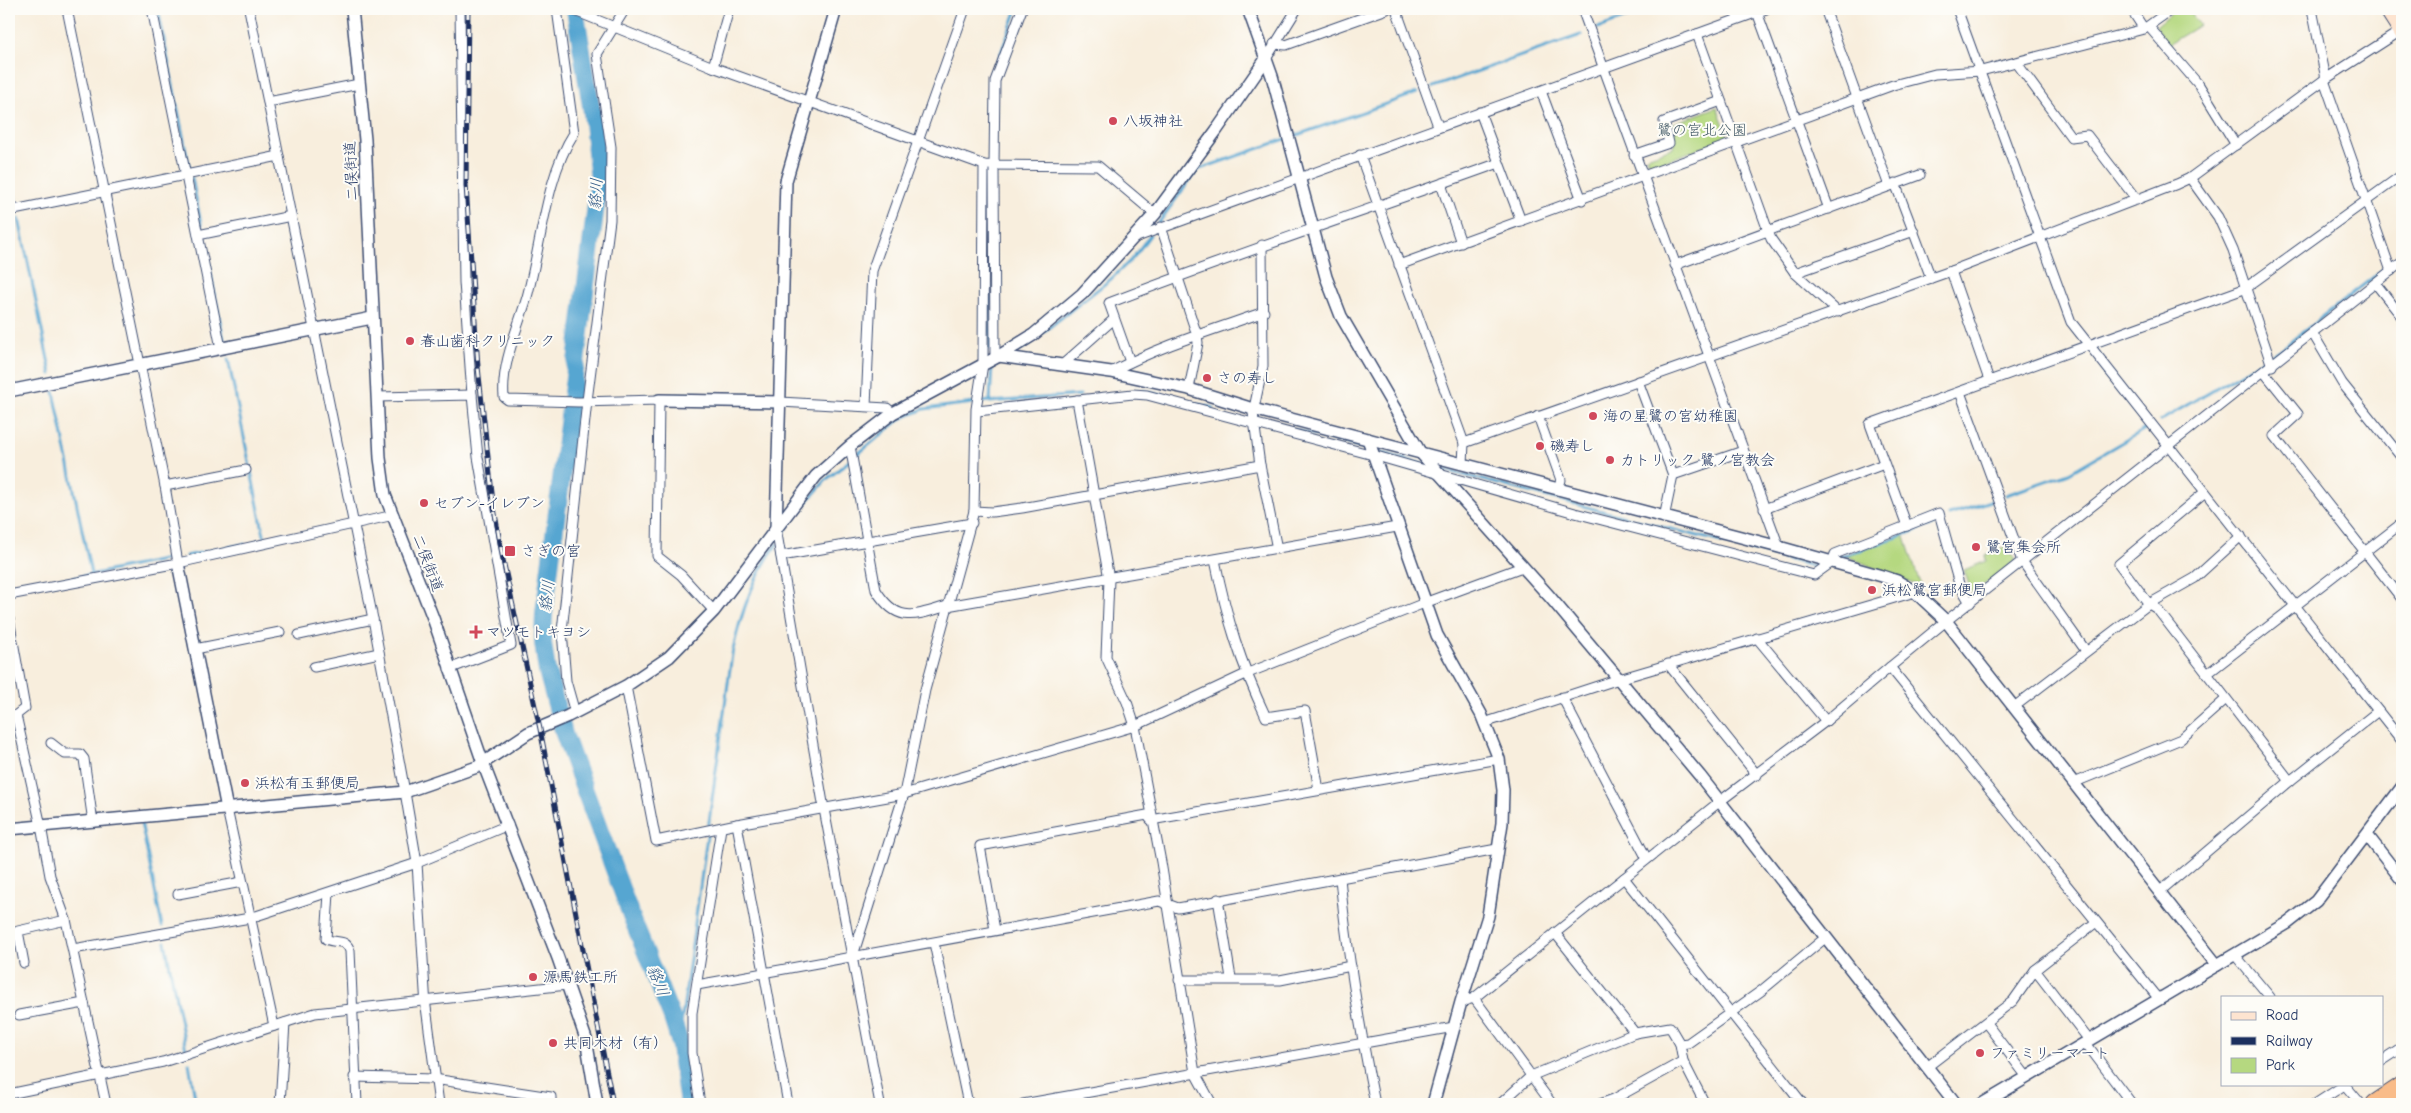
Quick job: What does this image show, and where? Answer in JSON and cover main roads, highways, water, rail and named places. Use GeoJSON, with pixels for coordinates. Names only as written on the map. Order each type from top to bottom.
{"type":"FeatureCollection","features":[{"type":"Feature","properties":{"kind":"highway"},"geometry":{"type":"LineString","coordinates":[[2375,1104],[2402,1086]]}},
{"type":"Feature","properties":{"kind":"main road"},"geometry":{"type":"LineString","coordinates":[[2386,9],[2401,31]]}},
{"type":"Feature","properties":{"kind":"waterway"},"geometry":{"type":"LineString","coordinates":[[158,9],[190,171]]}},
{"type":"Feature","properties":{"kind":"waterway","name":"貉川"},"geometry":{"type":"LineString","coordinates":[[575,9],[592,112],[599,181],[544,614],[543,643],[547,671],[564,734],[679,1040],[688,1104]]}},
{"type":"Feature","properties":{"kind":"waterway"},"geometry":{"type":"LineString","coordinates":[[995,69],[1017,9]]}},
{"type":"Feature","properties":{"kind":"waterway"},"geometry":{"type":"LineString","coordinates":[[1598,28],[1651,9]]}},
{"type":"Feature","properties":{"kind":"waterway"},"geometry":{"type":"LineString","coordinates":[[1433,87],[1581,35]]}},
{"type":"Feature","properties":{"kind":"waterway"},"geometry":{"type":"LineString","coordinates":[[990,157],[991,80]]}},
{"type":"Feature","properties":{"kind":"waterway"},"geometry":{"type":"LineString","coordinates":[[1155,228],[1197,170],[1417,93]]}},
{"type":"Feature","properties":{"kind":"waterway"},"geometry":{"type":"LineString","coordinates":[[9,168],[16,203]]}},
{"type":"Feature","properties":{"kind":"waterway"},"geometry":{"type":"LineString","coordinates":[[990,172],[990,350]]}},
{"type":"Feature","properties":{"kind":"waterway"},"geometry":{"type":"LineString","coordinates":[[192,178],[224,340]]}},
{"type":"Feature","properties":{"kind":"waterway"},"geometry":{"type":"LineString","coordinates":[[19,219],[51,374]]}},
{"type":"Feature","properties":{"kind":"waterway"},"geometry":{"type":"LineString","coordinates":[[1019,351],[1111,279],[1133,258],[1150,235]]}},
{"type":"Feature","properties":{"kind":"waterway"},"geometry":{"type":"LineString","coordinates":[[2160,421],[2280,350],[2402,255]]}},
{"type":"Feature","properties":{"kind":"waterway"},"geometry":{"type":"LineString","coordinates":[[228,359],[265,540],[262,540]]}},
{"type":"Feature","properties":{"kind":"waterway"},"geometry":{"type":"LineString","coordinates":[[992,366],[996,364]]}},
{"type":"Feature","properties":{"kind":"waterway"},"geometry":{"type":"LineString","coordinates":[[992,366],[990,402],[1080,395]]}},
{"type":"Feature","properties":{"kind":"waterway"},"geometry":{"type":"LineString","coordinates":[[1144,391],[1213,408]]}},
{"type":"Feature","properties":{"kind":"waterway"},"geometry":{"type":"LineString","coordinates":[[54,392],[91,574]]}},
{"type":"Feature","properties":{"kind":"waterway"},"geometry":{"type":"LineString","coordinates":[[780,539],[791,520],[827,479],[902,418],[924,409],[990,401]]}},
{"type":"Feature","properties":{"kind":"waterway"},"geometry":{"type":"LineString","coordinates":[[1255,419],[1367,449]]}},
{"type":"Feature","properties":{"kind":"waterway"},"geometry":{"type":"LineString","coordinates":[[2006,495],[2069,473],[2145,429]]}},
{"type":"Feature","properties":{"kind":"waterway"},"geometry":{"type":"LineString","coordinates":[[1376,451],[1425,465]]}},
{"type":"Feature","properties":{"kind":"waterway"},"geometry":{"type":"LineString","coordinates":[[1441,469],[1813,566],[1822,563]]}},
{"type":"Feature","properties":{"kind":"waterway"},"geometry":{"type":"LineString","coordinates":[[1949,515],[1991,501]]}},
{"type":"Feature","properties":{"kind":"waterway"},"geometry":{"type":"LineString","coordinates":[[1835,559],[1934,524]]}},
{"type":"Feature","properties":{"kind":"waterway"},"geometry":{"type":"LineString","coordinates":[[186,556],[244,544]]}},
{"type":"Feature","properties":{"kind":"waterway"},"geometry":{"type":"LineString","coordinates":[[679,1040],[732,654],[748,597],[761,569],[777,544]]}},
{"type":"Feature","properties":{"kind":"waterway"},"geometry":{"type":"LineString","coordinates":[[54,582],[168,559]]}},
{"type":"Feature","properties":{"kind":"waterway"},"geometry":{"type":"LineString","coordinates":[[141,822],[162,926]]}},
{"type":"Feature","properties":{"kind":"waterway"},"geometry":{"type":"LineString","coordinates":[[165,942],[186,1050]]}},
{"type":"Feature","properties":{"kind":"waterway"},"geometry":{"type":"LineString","coordinates":[[189,1063],[196,1104]]}},
{"type":"Feature","properties":{"kind":"railway"},"geometry":{"type":"LineString","coordinates":[[468,9],[466,185],[478,367],[493,502],[503,560],[540,729],[613,1104]]}},
{"type":"Feature","properties":{"kind":"place","name":"八坂神社"},"geometry":{"type":"Point","coordinates":[1113,121]}},
{"type":"Feature","properties":{"kind":"place","name":"春山歯科クリニック"},"geometry":{"type":"Point","coordinates":[410,341]}},
{"type":"Feature","properties":{"kind":"place","name":"さの寿し"},"geometry":{"type":"Point","coordinates":[1207,378]}},
{"type":"Feature","properties":{"kind":"place","name":"海の星鷺の宮幼稚園"},"geometry":{"type":"Point","coordinates":[1593,416]}},
{"type":"Feature","properties":{"kind":"place","name":"磯寿し"},"geometry":{"type":"Point","coordinates":[1540,446]}},
{"type":"Feature","properties":{"kind":"place","name":"カトリック 鷺ノ宮教会"},"geometry":{"type":"Point","coordinates":[1610,460]}},
{"type":"Feature","properties":{"kind":"place","name":"セブン-イレブン"},"geometry":{"type":"Point","coordinates":[424,503]}},
{"type":"Feature","properties":{"kind":"place","name":"鷺宮集会所"},"geometry":{"type":"Point","coordinates":[1976,547]}},
{"type":"Feature","properties":{"kind":"place","name":"さぎの宮"},"geometry":{"type":"Point","coordinates":[510,551]}},
{"type":"Feature","properties":{"kind":"place","name":"浜松鷺宮郵便局"},"geometry":{"type":"Point","coordinates":[1872,590]}},
{"type":"Feature","properties":{"kind":"place","name":"マツモトキヨシ"},"geometry":{"type":"Point","coordinates":[476,632]}},
{"type":"Feature","properties":{"kind":"place","name":"浜松有玉郵便局"},"geometry":{"type":"Point","coordinates":[245,783]}},
{"type":"Feature","properties":{"kind":"place","name":"源馬鉄工所"},"geometry":{"type":"Point","coordinates":[533,977]}},
{"type":"Feature","properties":{"kind":"place","name":"共同木材（有）"},"geometry":{"type":"Point","coordinates":[553,1043]}},
{"type":"Feature","properties":{"kind":"place","name":"ファミリーマート"},"geometry":{"type":"Point","coordinates":[1980,1053]}},
{"type":"Feature","properties":{"kind":"park label","name":"鷺の宮北公園"},"geometry":{"type":"Point","coordinates":[1702,130]}}]}
